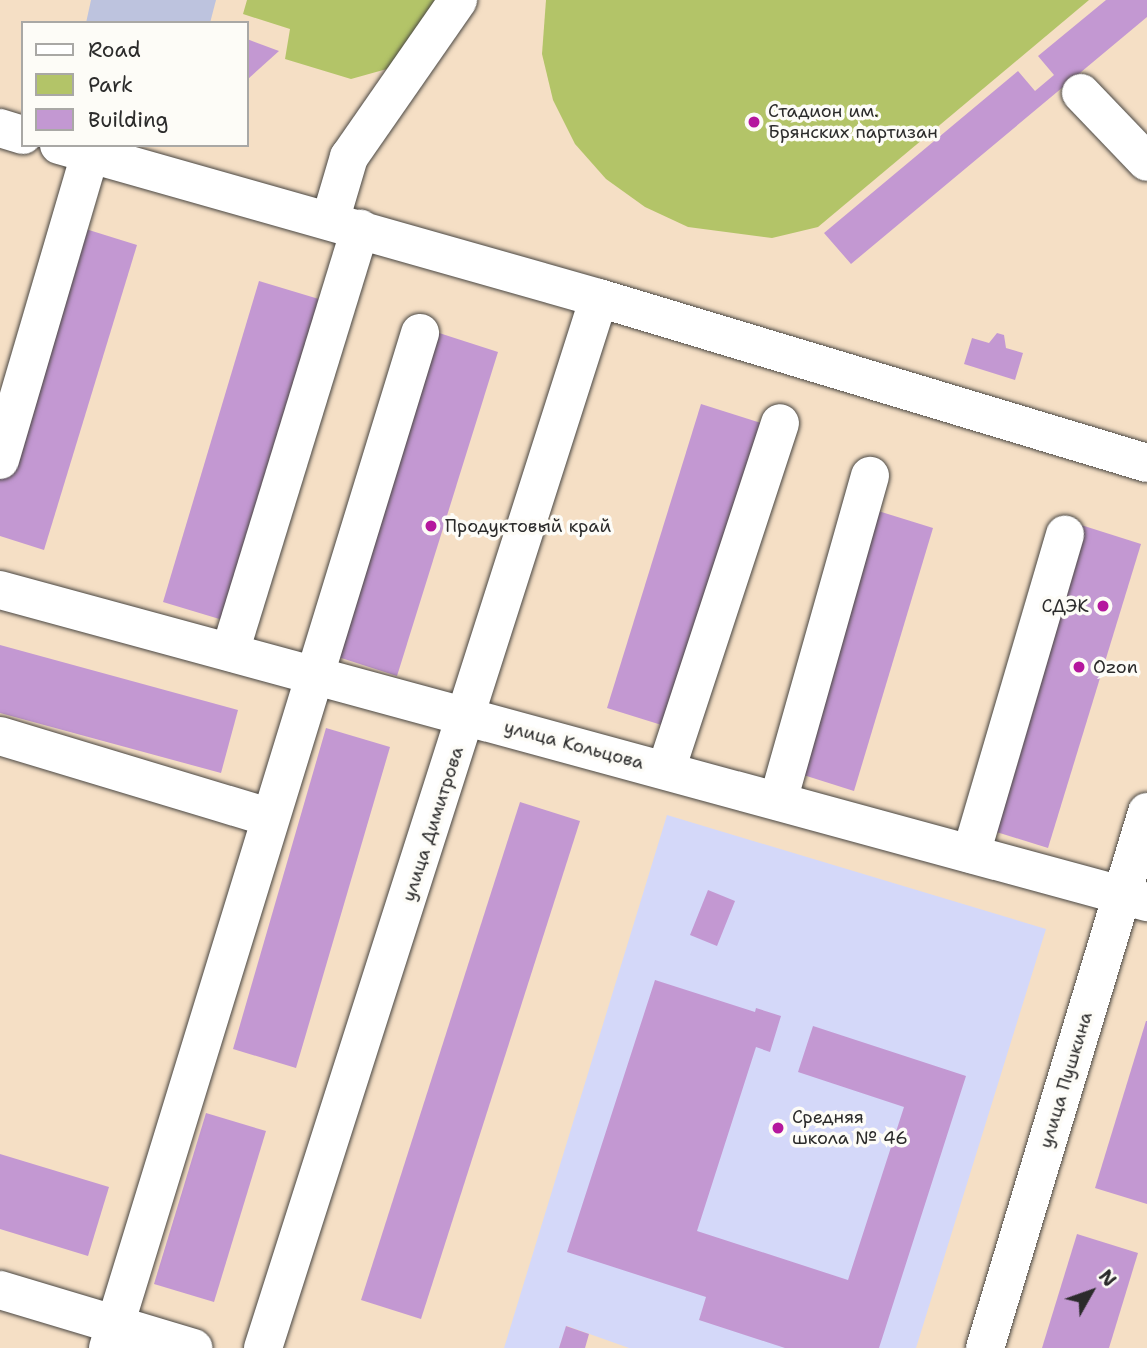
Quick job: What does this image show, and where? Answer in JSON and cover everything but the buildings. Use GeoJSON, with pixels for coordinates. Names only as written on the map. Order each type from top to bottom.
{"type":"FeatureCollection","features":[{"type":"Feature","properties":{"kind":"main road"},"geometry":{"type":"LineString","coordinates":[[230,652],[345,225],[349,157],[458,0]]}},
{"type":"Feature","properties":{"kind":"main road"},"geometry":{"type":"LineString","coordinates":[[1081,93],[1147,162]]}},
{"type":"Feature","properties":{"kind":"main road"},"geometry":{"type":"LineString","coordinates":[[0,128],[21,134]]}},
{"type":"Feature","properties":{"kind":"main road"},"geometry":{"type":"LineString","coordinates":[[0,460],[75,150],[599,298],[1147,463]]}},
{"type":"Feature","properties":{"kind":"main road","name":"улица Димитрова"},"geometry":{"type":"LineString","coordinates":[[263,1348],[599,298]]}},
{"type":"Feature","properties":{"kind":"main road"},"geometry":{"type":"LineString","coordinates":[[112,1336],[269,817],[316,675],[420,333]]}},
{"type":"Feature","properties":{"kind":"main road"},"geometry":{"type":"LineString","coordinates":[[666,770],[780,423]]}},
{"type":"Feature","properties":{"kind":"main road"},"geometry":{"type":"LineString","coordinates":[[778,801],[870,476]]}},
{"type":"Feature","properties":{"kind":"main road"},"geometry":{"type":"LineString","coordinates":[[971,854],[1065,535]]}},
{"type":"Feature","properties":{"kind":"main road","name":"улица Кольцова"},"geometry":{"type":"LineString","coordinates":[[0,590],[1135,899]]}},
{"type":"Feature","properties":{"kind":"main road"},"geometry":{"type":"LineString","coordinates":[[0,736],[269,817]]}},
{"type":"Feature","properties":{"kind":"main road","name":"улица Пушкина"},"geometry":{"type":"LineString","coordinates":[[985,1348],[1135,899],[1147,812]]}},
{"type":"Feature","properties":{"kind":"main road"},"geometry":{"type":"LineString","coordinates":[[0,1290],[112,1336],[193,1348]]}},
{"type":"Feature","properties":{"kind":"shaded area"},"geometry":{"type":"Polygon","coordinates":[[[91,0],[216,0],[211,21],[86,21],[91,0]]]}},
{"type":"Feature","properties":{"kind":"shaded area","name":"Средняя школа № 46"},"geometry":{"type":"Polygon","coordinates":[[[667,815],[1046,929],[916,1348],[629,1348],[567,1326],[559,1348],[504,1348],[667,815]]]}},
{"type":"Feature","properties":{"kind":"green space"},"geometry":{"type":"Polygon","coordinates":[[[247,0],[454,0],[394,67],[351,79],[285,59],[290,29],[243,14],[247,0]]]}},
{"type":"Feature","properties":{"kind":"green space","name":"Стадион им. Брянских партизан"},"geometry":{"type":"Polygon","coordinates":[[[546,0],[1089,0],[818,227],[772,238],[688,227],[645,207],[606,179],[575,144],[553,100],[542,54],[546,0]]]}},
{"type":"Feature","properties":{"kind":"place","name":"Стадион им. Брянских партизан"},"geometry":{"type":"Point","coordinates":[754,122]}},
{"type":"Feature","properties":{"kind":"place","name":"Продуктовый край"},"geometry":{"type":"Point","coordinates":[431,526]}},
{"type":"Feature","properties":{"kind":"place","name":"СДЭК"},"geometry":{"type":"Point","coordinates":[1103,606]}},
{"type":"Feature","properties":{"kind":"place","name":"Ozon"},"geometry":{"type":"Point","coordinates":[1079,667]}},
{"type":"Feature","properties":{"kind":"place","name":"Средняя школа № 46"},"geometry":{"type":"Point","coordinates":[778,1128]}}]}
